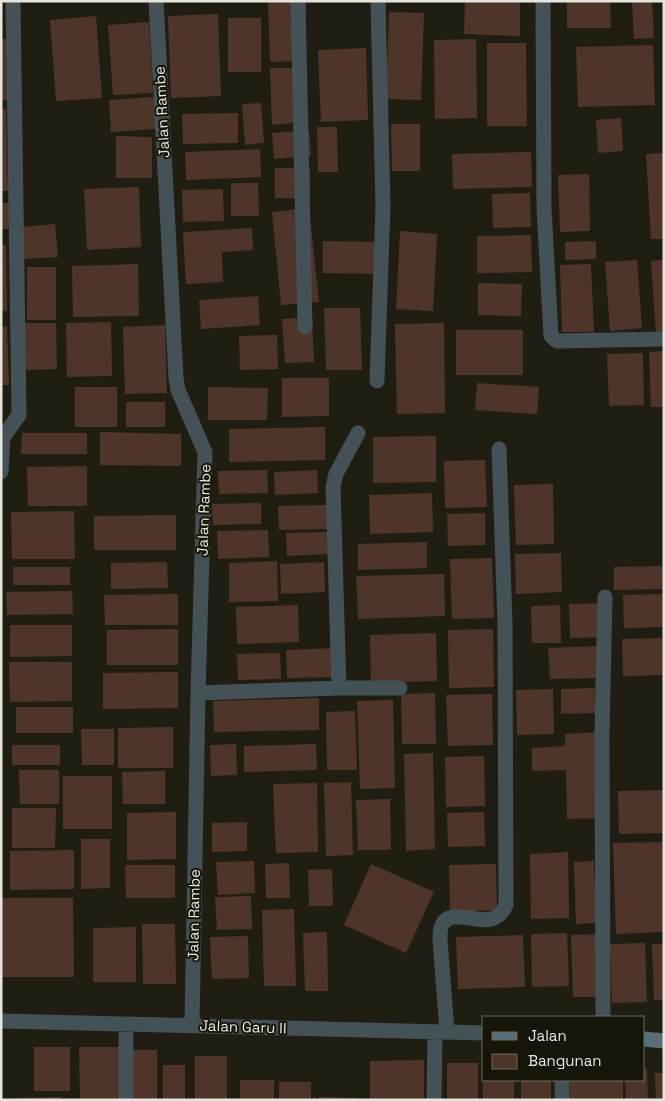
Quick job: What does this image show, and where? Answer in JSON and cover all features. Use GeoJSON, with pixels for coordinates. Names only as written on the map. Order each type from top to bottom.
{"type":"FeatureCollection","features":[{"type":"Feature","properties":{"kind":"street"},"geometry":{"type":"LineString","coordinates":[[1,472],[3,438],[19,415],[13,1]]}},
{"type":"Feature","properties":{"kind":"street","name":"Jalan Rambe"},"geometry":{"type":"LineString","coordinates":[[156,1],[176,378],[178,390],[205,452],[198,693],[192,1026]]}},
{"type":"Feature","properties":{"kind":"street"},"geometry":{"type":"LineString","coordinates":[[298,1],[305,326]]}},
{"type":"Feature","properties":{"kind":"street"},"geometry":{"type":"LineString","coordinates":[[377,381],[383,206],[378,1]]}},
{"type":"Feature","properties":{"kind":"street"},"geometry":{"type":"LineString","coordinates":[[543,1],[544,208],[551,336],[557,341],[664,339]]}},
{"type":"Feature","properties":{"kind":"street"},"geometry":{"type":"LineString","coordinates":[[339,688],[333,487],[336,474],[358,433]]}},
{"type":"Feature","properties":{"kind":"street"},"geometry":{"type":"LineString","coordinates":[[434,1100],[441,1032],[440,938],[442,924],[447,920],[457,918],[492,920],[501,915],[506,905],[505,604],[499,449]]}},
{"type":"Feature","properties":{"kind":"street"},"geometry":{"type":"LineString","coordinates":[[603,1016],[602,734],[605,597]]}},
{"type":"Feature","properties":{"kind":"street"},"geometry":{"type":"LineString","coordinates":[[198,693],[339,688],[400,688]]}},
{"type":"Feature","properties":{"kind":"street","name":"Jalan Garu II"},"geometry":{"type":"LineString","coordinates":[[1,1021],[482,1034]]}},
{"type":"Feature","properties":{"kind":"street"},"geometry":{"type":"LineString","coordinates":[[126,1024],[126,1100]]}},
{"type":"Feature","properties":{"kind":"street"},"geometry":{"type":"LineString","coordinates":[[645,1039],[664,1041]]}},
{"type":"Feature","properties":{"kind":"street"},"geometry":{"type":"LineString","coordinates":[[562,1081],[562,1100]]}},
{"type":"Feature","properties":{"kind":"building"},"geometry":{"type":"Polygon","coordinates":[[[268,1],[291,1],[297,61],[270,62],[268,1]]]}},
{"type":"Feature","properties":{"kind":"building"},"geometry":{"type":"Polygon","coordinates":[[[465,1],[520,1],[520,36],[464,34],[465,1]]]}},
{"type":"Feature","properties":{"kind":"building"},"geometry":{"type":"Polygon","coordinates":[[[567,1],[610,1],[611,28],[567,28],[567,1]]]}},
{"type":"Feature","properties":{"kind":"building"},"geometry":{"type":"Polygon","coordinates":[[[632,1],[652,1],[654,38],[634,39],[632,1]]]}},
{"type":"Feature","properties":{"kind":"building"},"geometry":{"type":"Polygon","coordinates":[[[389,12],[424,13],[421,100],[386,99],[389,12]]]}},
{"type":"Feature","properties":{"kind":"building"},"geometry":{"type":"Polygon","coordinates":[[[218,14],[221,96],[171,98],[168,16],[218,14]]]}},
{"type":"Feature","properties":{"kind":"building"},"geometry":{"type":"Polygon","coordinates":[[[96,16],[102,98],[56,101],[50,20],[96,16]]]}},
{"type":"Feature","properties":{"kind":"building"},"geometry":{"type":"Polygon","coordinates":[[[228,18],[261,18],[261,72],[228,72],[228,18]]]}},
{"type":"Feature","properties":{"kind":"building"},"geometry":{"type":"Polygon","coordinates":[[[149,22],[153,93],[113,95],[108,25],[149,22]]]}},
{"type":"Feature","properties":{"kind":"building"},"geometry":{"type":"Polygon","coordinates":[[[1,39],[10,39],[13,100],[1,100],[1,39]]]}},
{"type":"Feature","properties":{"kind":"building"},"geometry":{"type":"Polygon","coordinates":[[[476,39],[477,118],[435,119],[434,40],[476,39]]]}},
{"type":"Feature","properties":{"kind":"building"},"geometry":{"type":"Polygon","coordinates":[[[487,43],[526,43],[527,126],[487,126],[487,43]]]}},
{"type":"Feature","properties":{"kind":"building"},"geometry":{"type":"Polygon","coordinates":[[[653,45],[655,105],[578,107],[576,47],[653,45]]]}},
{"type":"Feature","properties":{"kind":"building"},"geometry":{"type":"Polygon","coordinates":[[[366,48],[368,120],[321,122],[318,50],[366,48]]]}},
{"type":"Feature","properties":{"kind":"building"},"geometry":{"type":"Polygon","coordinates":[[[270,68],[298,68],[301,122],[272,125],[270,68]]]}},
{"type":"Feature","properties":{"kind":"building"},"geometry":{"type":"Polygon","coordinates":[[[154,97],[156,129],[111,132],[109,100],[154,97]]]}},
{"type":"Feature","properties":{"kind":"building"},"geometry":{"type":"Polygon","coordinates":[[[261,103],[264,143],[245,145],[242,104],[261,103]]]}},
{"type":"Feature","properties":{"kind":"building"},"geometry":{"type":"Polygon","coordinates":[[[1,109],[6,109],[8,191],[1,191],[1,109]]]}},
{"type":"Feature","properties":{"kind":"building"},"geometry":{"type":"Polygon","coordinates":[[[238,113],[238,143],[183,144],[182,114],[238,113]]]}},
{"type":"Feature","properties":{"kind":"building"},"geometry":{"type":"Polygon","coordinates":[[[621,118],[623,151],[598,153],[596,120],[621,118]]]}},
{"type":"Feature","properties":{"kind":"building"},"geometry":{"type":"Polygon","coordinates":[[[391,124],[420,124],[420,171],[392,171],[391,124]]]}},
{"type":"Feature","properties":{"kind":"building"},"geometry":{"type":"Polygon","coordinates":[[[317,127],[337,127],[338,172],[318,172],[317,127]]]}},
{"type":"Feature","properties":{"kind":"building"},"geometry":{"type":"Polygon","coordinates":[[[309,130],[311,156],[274,159],[272,133],[309,130]]]}},
{"type":"Feature","properties":{"kind":"building"},"geometry":{"type":"Polygon","coordinates":[[[116,136],[152,137],[152,178],[116,178],[116,136]]]}},
{"type":"Feature","properties":{"kind":"building"},"geometry":{"type":"Polygon","coordinates":[[[260,149],[261,177],[186,180],[185,152],[260,149]]]}},
{"type":"Feature","properties":{"kind":"building"},"geometry":{"type":"Polygon","coordinates":[[[531,152],[532,187],[453,189],[452,154],[531,152]]]}},
{"type":"Feature","properties":{"kind":"building"},"geometry":{"type":"Polygon","coordinates":[[[664,153],[664,239],[651,239],[646,154],[664,153]]]}},
{"type":"Feature","properties":{"kind":"building"},"geometry":{"type":"Polygon","coordinates":[[[275,168],[310,168],[310,198],[275,198],[275,168]]]}},
{"type":"Feature","properties":{"kind":"building"},"geometry":{"type":"Polygon","coordinates":[[[589,174],[590,231],[560,232],[558,175],[589,174]]]}},
{"type":"Feature","properties":{"kind":"building"},"geometry":{"type":"Polygon","coordinates":[[[231,183],[258,183],[259,216],[231,216],[231,183]]]}},
{"type":"Feature","properties":{"kind":"building"},"geometry":{"type":"Polygon","coordinates":[[[139,187],[141,247],[87,250],[84,189],[139,187]]]}},
{"type":"Feature","properties":{"kind":"building"},"geometry":{"type":"Polygon","coordinates":[[[223,189],[224,221],[183,222],[182,190],[223,189]]]}},
{"type":"Feature","properties":{"kind":"building"},"geometry":{"type":"Polygon","coordinates":[[[530,193],[531,227],[493,228],[492,194],[530,193]]]}},
{"type":"Feature","properties":{"kind":"building"},"geometry":{"type":"Polygon","coordinates":[[[1,203],[9,203],[9,229],[1,229],[1,203]]]}},
{"type":"Feature","properties":{"kind":"building"},"geometry":{"type":"Polygon","coordinates":[[[309,208],[319,302],[281,305],[272,212],[309,208]]]}},
{"type":"Feature","properties":{"kind":"building"},"geometry":{"type":"Polygon","coordinates":[[[55,224],[58,257],[24,259],[22,227],[55,224]]]}},
{"type":"Feature","properties":{"kind":"building"},"geometry":{"type":"Polygon","coordinates":[[[252,228],[253,250],[222,252],[223,282],[186,284],[183,232],[252,228]]]}},
{"type":"Feature","properties":{"kind":"building"},"geometry":{"type":"Polygon","coordinates":[[[400,231],[437,234],[433,311],[396,309],[400,231]]]}},
{"type":"Feature","properties":{"kind":"building"},"geometry":{"type":"Polygon","coordinates":[[[531,235],[532,272],[477,273],[477,236],[531,235]]]}},
{"type":"Feature","properties":{"kind":"building"},"geometry":{"type":"Polygon","coordinates":[[[323,241],[379,242],[377,274],[323,273],[323,241]]]}},
{"type":"Feature","properties":{"kind":"building"},"geometry":{"type":"Polygon","coordinates":[[[596,241],[596,259],[565,260],[565,242],[596,241]]]}},
{"type":"Feature","properties":{"kind":"building"},"geometry":{"type":"Polygon","coordinates":[[[1,245],[6,245],[7,311],[1,311],[1,245]]]}},
{"type":"Feature","properties":{"kind":"building"},"geometry":{"type":"Polygon","coordinates":[[[637,260],[642,328],[610,331],[605,262],[637,260]]]}},
{"type":"Feature","properties":{"kind":"building"},"geometry":{"type":"Polygon","coordinates":[[[664,260],[664,333],[656,334],[651,261],[664,260]]]}},
{"type":"Feature","properties":{"kind":"building"},"geometry":{"type":"Polygon","coordinates":[[[138,264],[139,316],[73,317],[72,266],[138,264]]]}},
{"type":"Feature","properties":{"kind":"building"},"geometry":{"type":"Polygon","coordinates":[[[591,264],[594,332],[562,332],[560,265],[591,264]]]}},
{"type":"Feature","properties":{"kind":"building"},"geometry":{"type":"Polygon","coordinates":[[[27,267],[56,267],[56,320],[27,320],[27,267]]]}},
{"type":"Feature","properties":{"kind":"building"},"geometry":{"type":"Polygon","coordinates":[[[478,283],[522,284],[521,316],[478,315],[478,283]]]}},
{"type":"Feature","properties":{"kind":"building"},"geometry":{"type":"Polygon","coordinates":[[[258,296],[260,325],[201,329],[199,300],[258,296]]]}},
{"type":"Feature","properties":{"kind":"building"},"geometry":{"type":"Polygon","coordinates":[[[324,308],[360,308],[362,370],[326,370],[324,308]]]}},
{"type":"Feature","properties":{"kind":"building"},"geometry":{"type":"Polygon","coordinates":[[[312,317],[314,362],[285,363],[282,319],[312,317]]]}},
{"type":"Feature","properties":{"kind":"building"},"geometry":{"type":"Polygon","coordinates":[[[111,322],[112,376],[67,377],[66,323],[111,322]]]}},
{"type":"Feature","properties":{"kind":"building"},"geometry":{"type":"Polygon","coordinates":[[[23,323],[56,323],[57,369],[24,370],[23,323]]]}},
{"type":"Feature","properties":{"kind":"building"},"geometry":{"type":"Polygon","coordinates":[[[444,323],[445,413],[397,414],[395,324],[444,323]]]}},
{"type":"Feature","properties":{"kind":"building"},"geometry":{"type":"Polygon","coordinates":[[[165,325],[167,393],[125,394],[123,327],[165,325]]]}},
{"type":"Feature","properties":{"kind":"building"},"geometry":{"type":"Polygon","coordinates":[[[7,326],[9,385],[1,385],[1,327],[7,326]]]}},
{"type":"Feature","properties":{"kind":"building"},"geometry":{"type":"Polygon","coordinates":[[[456,330],[523,330],[523,375],[456,375],[456,330]]]}},
{"type":"Feature","properties":{"kind":"building"},"geometry":{"type":"Polygon","coordinates":[[[277,335],[278,369],[240,370],[239,336],[277,335]]]}},
{"type":"Feature","properties":{"kind":"building"},"geometry":{"type":"Polygon","coordinates":[[[664,351],[664,407],[651,407],[649,352],[664,351]]]}},
{"type":"Feature","properties":{"kind":"building"},"geometry":{"type":"Polygon","coordinates":[[[643,353],[644,405],[609,406],[607,354],[643,353]]]}},
{"type":"Feature","properties":{"kind":"building"},"geometry":{"type":"Polygon","coordinates":[[[282,378],[329,378],[329,416],[282,417],[282,378]]]}},
{"type":"Feature","properties":{"kind":"building"},"geometry":{"type":"Polygon","coordinates":[[[477,383],[539,387],[537,414],[475,410],[477,383]]]}},
{"type":"Feature","properties":{"kind":"building"},"geometry":{"type":"Polygon","coordinates":[[[75,387],[117,387],[117,427],[75,427],[75,387]]]}},
{"type":"Feature","properties":{"kind":"building"},"geometry":{"type":"Polygon","coordinates":[[[208,387],[268,388],[267,420],[208,420],[208,387]]]}},
{"type":"Feature","properties":{"kind":"building"},"geometry":{"type":"Polygon","coordinates":[[[126,402],[165,402],[165,427],[126,427],[126,402]]]}},
{"type":"Feature","properties":{"kind":"building"},"geometry":{"type":"Polygon","coordinates":[[[325,427],[325,460],[229,462],[229,429],[325,427]]]}},
{"type":"Feature","properties":{"kind":"building"},"geometry":{"type":"Polygon","coordinates":[[[100,432],[181,434],[181,466],[100,465],[100,432]]]}},
{"type":"Feature","properties":{"kind":"building"},"geometry":{"type":"Polygon","coordinates":[[[22,433],[87,433],[87,454],[21,454],[22,433]]]}},
{"type":"Feature","properties":{"kind":"building"},"geometry":{"type":"Polygon","coordinates":[[[436,436],[436,482],[373,483],[373,437],[436,436]]]}},
{"type":"Feature","properties":{"kind":"building"},"geometry":{"type":"Polygon","coordinates":[[[485,460],[487,507],[445,508],[444,461],[485,460]]]}},
{"type":"Feature","properties":{"kind":"building"},"geometry":{"type":"Polygon","coordinates":[[[87,466],[87,506],[28,506],[27,467],[87,466]]]}},
{"type":"Feature","properties":{"kind":"building"},"geometry":{"type":"Polygon","coordinates":[[[267,470],[268,493],[219,494],[218,471],[267,470]]]}},
{"type":"Feature","properties":{"kind":"building"},"geometry":{"type":"Polygon","coordinates":[[[317,470],[318,493],[275,495],[274,472],[317,470]]]}},
{"type":"Feature","properties":{"kind":"building"},"geometry":{"type":"Polygon","coordinates":[[[553,484],[554,544],[516,545],[514,485],[553,484]]]}},
{"type":"Feature","properties":{"kind":"building"},"geometry":{"type":"Polygon","coordinates":[[[432,493],[433,532],[370,534],[369,495],[432,493]]]}},
{"type":"Feature","properties":{"kind":"building"},"geometry":{"type":"Polygon","coordinates":[[[261,503],[261,524],[213,525],[212,504],[261,503]]]}},
{"type":"Feature","properties":{"kind":"building"},"geometry":{"type":"Polygon","coordinates":[[[327,505],[328,529],[279,530],[278,506],[327,505]]]}},
{"type":"Feature","properties":{"kind":"building"},"geometry":{"type":"Polygon","coordinates":[[[74,511],[75,559],[12,559],[11,512],[74,511]]]}},
{"type":"Feature","properties":{"kind":"building"},"geometry":{"type":"Polygon","coordinates":[[[485,513],[485,545],[448,546],[447,514],[485,513]]]}},
{"type":"Feature","properties":{"kind":"building"},"geometry":{"type":"Polygon","coordinates":[[[176,515],[176,550],[94,550],[94,516],[176,515]]]}},
{"type":"Feature","properties":{"kind":"building"},"geometry":{"type":"Polygon","coordinates":[[[268,530],[269,557],[218,559],[217,531],[268,530]]]}},
{"type":"Feature","properties":{"kind":"building"},"geometry":{"type":"Polygon","coordinates":[[[330,532],[330,554],[287,556],[286,533],[330,532]]]}},
{"type":"Feature","properties":{"kind":"building"},"geometry":{"type":"Polygon","coordinates":[[[427,542],[427,568],[358,570],[358,544],[427,542]]]}},
{"type":"Feature","properties":{"kind":"building"},"geometry":{"type":"Polygon","coordinates":[[[561,553],[562,592],[516,594],[515,554],[561,553]]]}},
{"type":"Feature","properties":{"kind":"building"},"geometry":{"type":"Polygon","coordinates":[[[492,558],[494,618],[452,619],[450,559],[492,558]]]}},
{"type":"Feature","properties":{"kind":"building"},"geometry":{"type":"Polygon","coordinates":[[[277,561],[278,601],[229,602],[229,563],[277,561]]]}},
{"type":"Feature","properties":{"kind":"building"},"geometry":{"type":"Polygon","coordinates":[[[167,562],[168,588],[111,589],[111,563],[167,562]]]}},
{"type":"Feature","properties":{"kind":"building"},"geometry":{"type":"Polygon","coordinates":[[[324,562],[325,592],[281,594],[280,564],[324,562]]]}},
{"type":"Feature","properties":{"kind":"building"},"geometry":{"type":"Polygon","coordinates":[[[662,566],[663,589],[614,590],[614,567],[662,566]]]}},
{"type":"Feature","properties":{"kind":"building"},"geometry":{"type":"Polygon","coordinates":[[[13,567],[70,567],[70,585],[13,585],[13,567]]]}},
{"type":"Feature","properties":{"kind":"building"},"geometry":{"type":"Polygon","coordinates":[[[444,574],[445,616],[358,619],[356,576],[444,574]]]}},
{"type":"Feature","properties":{"kind":"building"},"geometry":{"type":"Polygon","coordinates":[[[72,591],[73,614],[7,615],[6,592],[72,591]]]}},
{"type":"Feature","properties":{"kind":"building"},"geometry":{"type":"Polygon","coordinates":[[[178,594],[178,625],[105,625],[104,595],[178,594]]]}},
{"type":"Feature","properties":{"kind":"building"},"geometry":{"type":"Polygon","coordinates":[[[664,594],[664,627],[624,628],[623,595],[664,594]]]}},
{"type":"Feature","properties":{"kind":"building"},"geometry":{"type":"Polygon","coordinates":[[[602,603],[603,637],[570,638],[569,604],[602,603]]]}},
{"type":"Feature","properties":{"kind":"building"},"geometry":{"type":"Polygon","coordinates":[[[298,605],[299,642],[237,644],[236,607],[298,605]]]}},
{"type":"Feature","properties":{"kind":"building"},"geometry":{"type":"Polygon","coordinates":[[[560,605],[561,643],[532,643],[531,606],[560,605]]]}},
{"type":"Feature","properties":{"kind":"building"},"geometry":{"type":"Polygon","coordinates":[[[10,625],[72,625],[72,656],[10,657],[10,625]]]}},
{"type":"Feature","properties":{"kind":"building"},"geometry":{"type":"Polygon","coordinates":[[[178,629],[178,665],[107,665],[107,630],[178,629]]]}},
{"type":"Feature","properties":{"kind":"building"},"geometry":{"type":"Polygon","coordinates":[[[493,629],[494,687],[449,688],[448,630],[493,629]]]}},
{"type":"Feature","properties":{"kind":"building"},"geometry":{"type":"Polygon","coordinates":[[[436,633],[437,681],[371,683],[370,635],[436,633]]]}},
{"type":"Feature","properties":{"kind":"building"},"geometry":{"type":"Polygon","coordinates":[[[662,638],[663,675],[623,676],[622,639],[662,638]]]}},
{"type":"Feature","properties":{"kind":"building"},"geometry":{"type":"Polygon","coordinates":[[[599,646],[600,678],[550,679],[548,648],[599,646]]]}},
{"type":"Feature","properties":{"kind":"building"},"geometry":{"type":"Polygon","coordinates":[[[337,648],[337,677],[287,678],[286,650],[337,648]]]}},
{"type":"Feature","properties":{"kind":"building"},"geometry":{"type":"Polygon","coordinates":[[[280,653],[281,679],[238,680],[237,654],[280,653]]]}},
{"type":"Feature","properties":{"kind":"building"},"geometry":{"type":"Polygon","coordinates":[[[9,662],[72,662],[72,701],[10,702],[9,662]]]}},
{"type":"Feature","properties":{"kind":"building"},"geometry":{"type":"Polygon","coordinates":[[[178,672],[178,708],[103,709],[103,673],[178,672]]]}},
{"type":"Feature","properties":{"kind":"building"},"geometry":{"type":"Polygon","coordinates":[[[595,688],[595,713],[561,714],[561,689],[595,688]]]}},
{"type":"Feature","properties":{"kind":"building"},"geometry":{"type":"Polygon","coordinates":[[[553,689],[554,734],[517,735],[516,690],[553,689]]]}},
{"type":"Feature","properties":{"kind":"building"},"geometry":{"type":"Polygon","coordinates":[[[435,693],[436,744],[402,744],[401,694],[435,693]]]}},
{"type":"Feature","properties":{"kind":"building"},"geometry":{"type":"Polygon","coordinates":[[[492,694],[493,745],[448,746],[446,695],[492,694]]]}},
{"type":"Feature","properties":{"kind":"building"},"geometry":{"type":"Polygon","coordinates":[[[319,698],[319,730],[214,732],[213,701],[319,698]]]}},
{"type":"Feature","properties":{"kind":"building"},"geometry":{"type":"Polygon","coordinates":[[[393,700],[395,788],[360,789],[357,701],[393,700]]]}},
{"type":"Feature","properties":{"kind":"building"},"geometry":{"type":"Polygon","coordinates":[[[16,707],[73,707],[73,733],[16,733],[16,707]]]}},
{"type":"Feature","properties":{"kind":"building"},"geometry":{"type":"Polygon","coordinates":[[[355,711],[357,770],[327,770],[326,712],[355,711]]]}},
{"type":"Feature","properties":{"kind":"building"},"geometry":{"type":"Polygon","coordinates":[[[173,727],[173,768],[118,768],[118,728],[173,727]]]}},
{"type":"Feature","properties":{"kind":"building"},"geometry":{"type":"Polygon","coordinates":[[[81,729],[114,729],[114,765],[82,765],[81,729]]]}},
{"type":"Feature","properties":{"kind":"building"},"geometry":{"type":"Polygon","coordinates":[[[598,732],[600,818],[567,819],[566,770],[532,771],[532,748],[565,746],[565,734],[598,732]]]}},
{"type":"Feature","properties":{"kind":"building"},"geometry":{"type":"Polygon","coordinates":[[[236,744],[237,775],[211,776],[210,745],[236,744]]]}},
{"type":"Feature","properties":{"kind":"building"},"geometry":{"type":"Polygon","coordinates":[[[316,744],[317,770],[244,772],[244,746],[316,744]]]}},
{"type":"Feature","properties":{"kind":"building"},"geometry":{"type":"Polygon","coordinates":[[[12,745],[60,745],[60,765],[12,765],[12,745]]]}},
{"type":"Feature","properties":{"kind":"building"},"geometry":{"type":"Polygon","coordinates":[[[433,753],[435,849],[406,851],[404,754],[433,753]]]}},
{"type":"Feature","properties":{"kind":"building"},"geometry":{"type":"Polygon","coordinates":[[[484,756],[485,806],[446,807],[445,757],[484,756]]]}},
{"type":"Feature","properties":{"kind":"building"},"geometry":{"type":"Polygon","coordinates":[[[19,770],[59,770],[59,804],[20,804],[19,770]]]}},
{"type":"Feature","properties":{"kind":"building"},"geometry":{"type":"Polygon","coordinates":[[[165,771],[165,804],[123,804],[122,772],[165,771]]]}},
{"type":"Feature","properties":{"kind":"building"},"geometry":{"type":"Polygon","coordinates":[[[63,776],[112,776],[112,829],[63,829],[63,776]]]}},
{"type":"Feature","properties":{"kind":"building"},"geometry":{"type":"Polygon","coordinates":[[[351,782],[353,855],[326,856],[324,783],[351,782]]]}},
{"type":"Feature","properties":{"kind":"building"},"geometry":{"type":"Polygon","coordinates":[[[317,783],[318,852],[276,853],[273,784],[317,783]]]}},
{"type":"Feature","properties":{"kind":"building"},"geometry":{"type":"Polygon","coordinates":[[[664,790],[664,833],[619,834],[618,791],[664,790]]]}},
{"type":"Feature","properties":{"kind":"building"},"geometry":{"type":"Polygon","coordinates":[[[390,799],[391,850],[358,850],[356,800],[390,799]]]}},
{"type":"Feature","properties":{"kind":"building"},"geometry":{"type":"Polygon","coordinates":[[[12,808],[56,808],[55,848],[12,848],[12,808]]]}},
{"type":"Feature","properties":{"kind":"building"},"geometry":{"type":"Polygon","coordinates":[[[176,812],[176,859],[127,860],[127,813],[176,812]]]}},
{"type":"Feature","properties":{"kind":"building"},"geometry":{"type":"Polygon","coordinates":[[[484,812],[485,846],[448,847],[447,813],[484,812]]]}},
{"type":"Feature","properties":{"kind":"building"},"geometry":{"type":"Polygon","coordinates":[[[247,822],[247,851],[212,852],[212,823],[247,822]]]}},
{"type":"Feature","properties":{"kind":"building"},"geometry":{"type":"Polygon","coordinates":[[[81,839],[110,839],[110,888],[81,889],[81,839]]]}},
{"type":"Feature","properties":{"kind":"building"},"geometry":{"type":"Polygon","coordinates":[[[664,842],[664,932],[616,934],[613,843],[664,842]]]}},
{"type":"Feature","properties":{"kind":"building"},"geometry":{"type":"Polygon","coordinates":[[[74,850],[74,889],[10,890],[10,851],[74,850]]]}},
{"type":"Feature","properties":{"kind":"building"},"geometry":{"type":"Polygon","coordinates":[[[568,852],[569,918],[531,919],[530,854],[568,852]]]}},
{"type":"Feature","properties":{"kind":"building"},"geometry":{"type":"Polygon","coordinates":[[[254,861],[255,893],[218,895],[216,862],[254,861]]]}},
{"type":"Feature","properties":{"kind":"building"},"geometry":{"type":"Polygon","coordinates":[[[594,861],[596,923],[576,924],[574,862],[594,861]]]}},
{"type":"Feature","properties":{"kind":"building"},"geometry":{"type":"Polygon","coordinates":[[[289,863],[290,898],[266,898],[265,864],[289,863]]]}},
{"type":"Feature","properties":{"kind":"building"},"geometry":{"type":"Polygon","coordinates":[[[371,864],[434,892],[406,953],[344,925],[371,864]]]}},
{"type":"Feature","properties":{"kind":"building"},"geometry":{"type":"Polygon","coordinates":[[[496,864],[497,910],[450,912],[449,865],[496,864]]]}},
{"type":"Feature","properties":{"kind":"building"},"geometry":{"type":"Polygon","coordinates":[[[125,865],[175,865],[175,898],[126,898],[125,865]]]}},
{"type":"Feature","properties":{"kind":"building"},"geometry":{"type":"Polygon","coordinates":[[[332,869],[333,906],[309,906],[308,870],[332,869]]]}},
{"type":"Feature","properties":{"kind":"building"},"geometry":{"type":"Polygon","coordinates":[[[251,896],[252,929],[217,930],[215,897],[251,896]]]}},
{"type":"Feature","properties":{"kind":"building"},"geometry":{"type":"Polygon","coordinates":[[[1,898],[73,898],[74,977],[1,977],[1,898]]]}},
{"type":"Feature","properties":{"kind":"building"},"geometry":{"type":"Polygon","coordinates":[[[294,909],[296,986],[264,986],[262,910],[294,909]]]}},
{"type":"Feature","properties":{"kind":"building"},"geometry":{"type":"Polygon","coordinates":[[[142,924],[175,924],[176,984],[143,984],[142,924]]]}},
{"type":"Feature","properties":{"kind":"building"},"geometry":{"type":"Polygon","coordinates":[[[136,927],[136,982],[93,982],[93,928],[136,927]]]}},
{"type":"Feature","properties":{"kind":"building"},"geometry":{"type":"Polygon","coordinates":[[[327,932],[328,991],[305,991],[303,933],[327,932]]]}},
{"type":"Feature","properties":{"kind":"building"},"geometry":{"type":"Polygon","coordinates":[[[567,933],[569,986],[532,987],[531,934],[567,933]]]}},
{"type":"Feature","properties":{"kind":"building"},"geometry":{"type":"Polygon","coordinates":[[[598,934],[600,997],[573,997],[571,935],[598,934]]]}},
{"type":"Feature","properties":{"kind":"building"},"geometry":{"type":"Polygon","coordinates":[[[523,935],[525,987],[458,989],[456,937],[523,935]]]}},
{"type":"Feature","properties":{"kind":"building"},"geometry":{"type":"Polygon","coordinates":[[[248,936],[249,978],[212,979],[210,937],[248,936]]]}},
{"type":"Feature","properties":{"kind":"building"},"geometry":{"type":"Polygon","coordinates":[[[645,943],[647,1002],[612,1003],[610,944],[645,943]]]}},
{"type":"Feature","properties":{"kind":"building"},"geometry":{"type":"Polygon","coordinates":[[[652,944],[664,944],[664,1000],[654,1000],[652,944]]]}},
{"type":"Feature","properties":{"kind":"building"},"geometry":{"type":"Polygon","coordinates":[[[34,1047],[70,1047],[70,1091],[34,1091],[34,1047]]]}},
{"type":"Feature","properties":{"kind":"building"},"geometry":{"type":"Polygon","coordinates":[[[79,1047],[123,1047],[123,1100],[80,1100],[79,1047]]]}},
{"type":"Feature","properties":{"kind":"building"},"geometry":{"type":"Polygon","coordinates":[[[130,1050],[157,1050],[157,1100],[131,1100],[130,1050]]]}},
{"type":"Feature","properties":{"kind":"building"},"geometry":{"type":"Polygon","coordinates":[[[195,1056],[227,1056],[227,1100],[195,1100],[195,1056]]]}},
{"type":"Feature","properties":{"kind":"building"},"geometry":{"type":"Polygon","coordinates":[[[424,1060],[424,1100],[370,1100],[370,1061],[424,1060]]]}},
{"type":"Feature","properties":{"kind":"building"},"geometry":{"type":"Polygon","coordinates":[[[447,1063],[478,1063],[478,1100],[447,1100],[447,1063]]]}},
{"type":"Feature","properties":{"kind":"building"},"geometry":{"type":"Polygon","coordinates":[[[163,1065],[185,1065],[185,1100],[163,1100],[163,1065]]]}},
{"type":"Feature","properties":{"kind":"building"},"geometry":{"type":"Polygon","coordinates":[[[645,1069],[647,1069],[648,1100],[626,1100],[625,1081],[645,1081],[645,1069]]]}},
{"type":"Feature","properties":{"kind":"building"},"geometry":{"type":"Polygon","coordinates":[[[655,1073],[664,1073],[664,1100],[656,1100],[655,1073]]]}},
{"type":"Feature","properties":{"kind":"building"},"geometry":{"type":"Polygon","coordinates":[[[240,1080],[274,1080],[274,1100],[240,1100],[240,1080]]]}},
{"type":"Feature","properties":{"kind":"building"},"geometry":{"type":"Polygon","coordinates":[[[483,1081],[514,1081],[514,1100],[483,1100],[483,1081]]]}},
{"type":"Feature","properties":{"kind":"building"},"geometry":{"type":"Polygon","coordinates":[[[521,1081],[551,1081],[551,1100],[521,1100],[521,1081]]]}},
{"type":"Feature","properties":{"kind":"building"},"geometry":{"type":"Polygon","coordinates":[[[570,1081],[623,1081],[623,1100],[570,1100],[570,1081]]]}},
{"type":"Feature","properties":{"kind":"building"},"geometry":{"type":"Polygon","coordinates":[[[279,1082],[311,1082],[311,1100],[279,1100],[279,1082]]]}},
{"type":"Feature","properties":{"kind":"building"},"geometry":{"type":"Polygon","coordinates":[[[61,1097],[61,1100],[17,1100],[17,1098],[61,1097]]]}},
{"type":"Feature","properties":{"kind":"building"},"geometry":{"type":"Polygon","coordinates":[[[319,1097],[358,1098],[358,1100],[319,1100],[319,1097]]]}}]}
